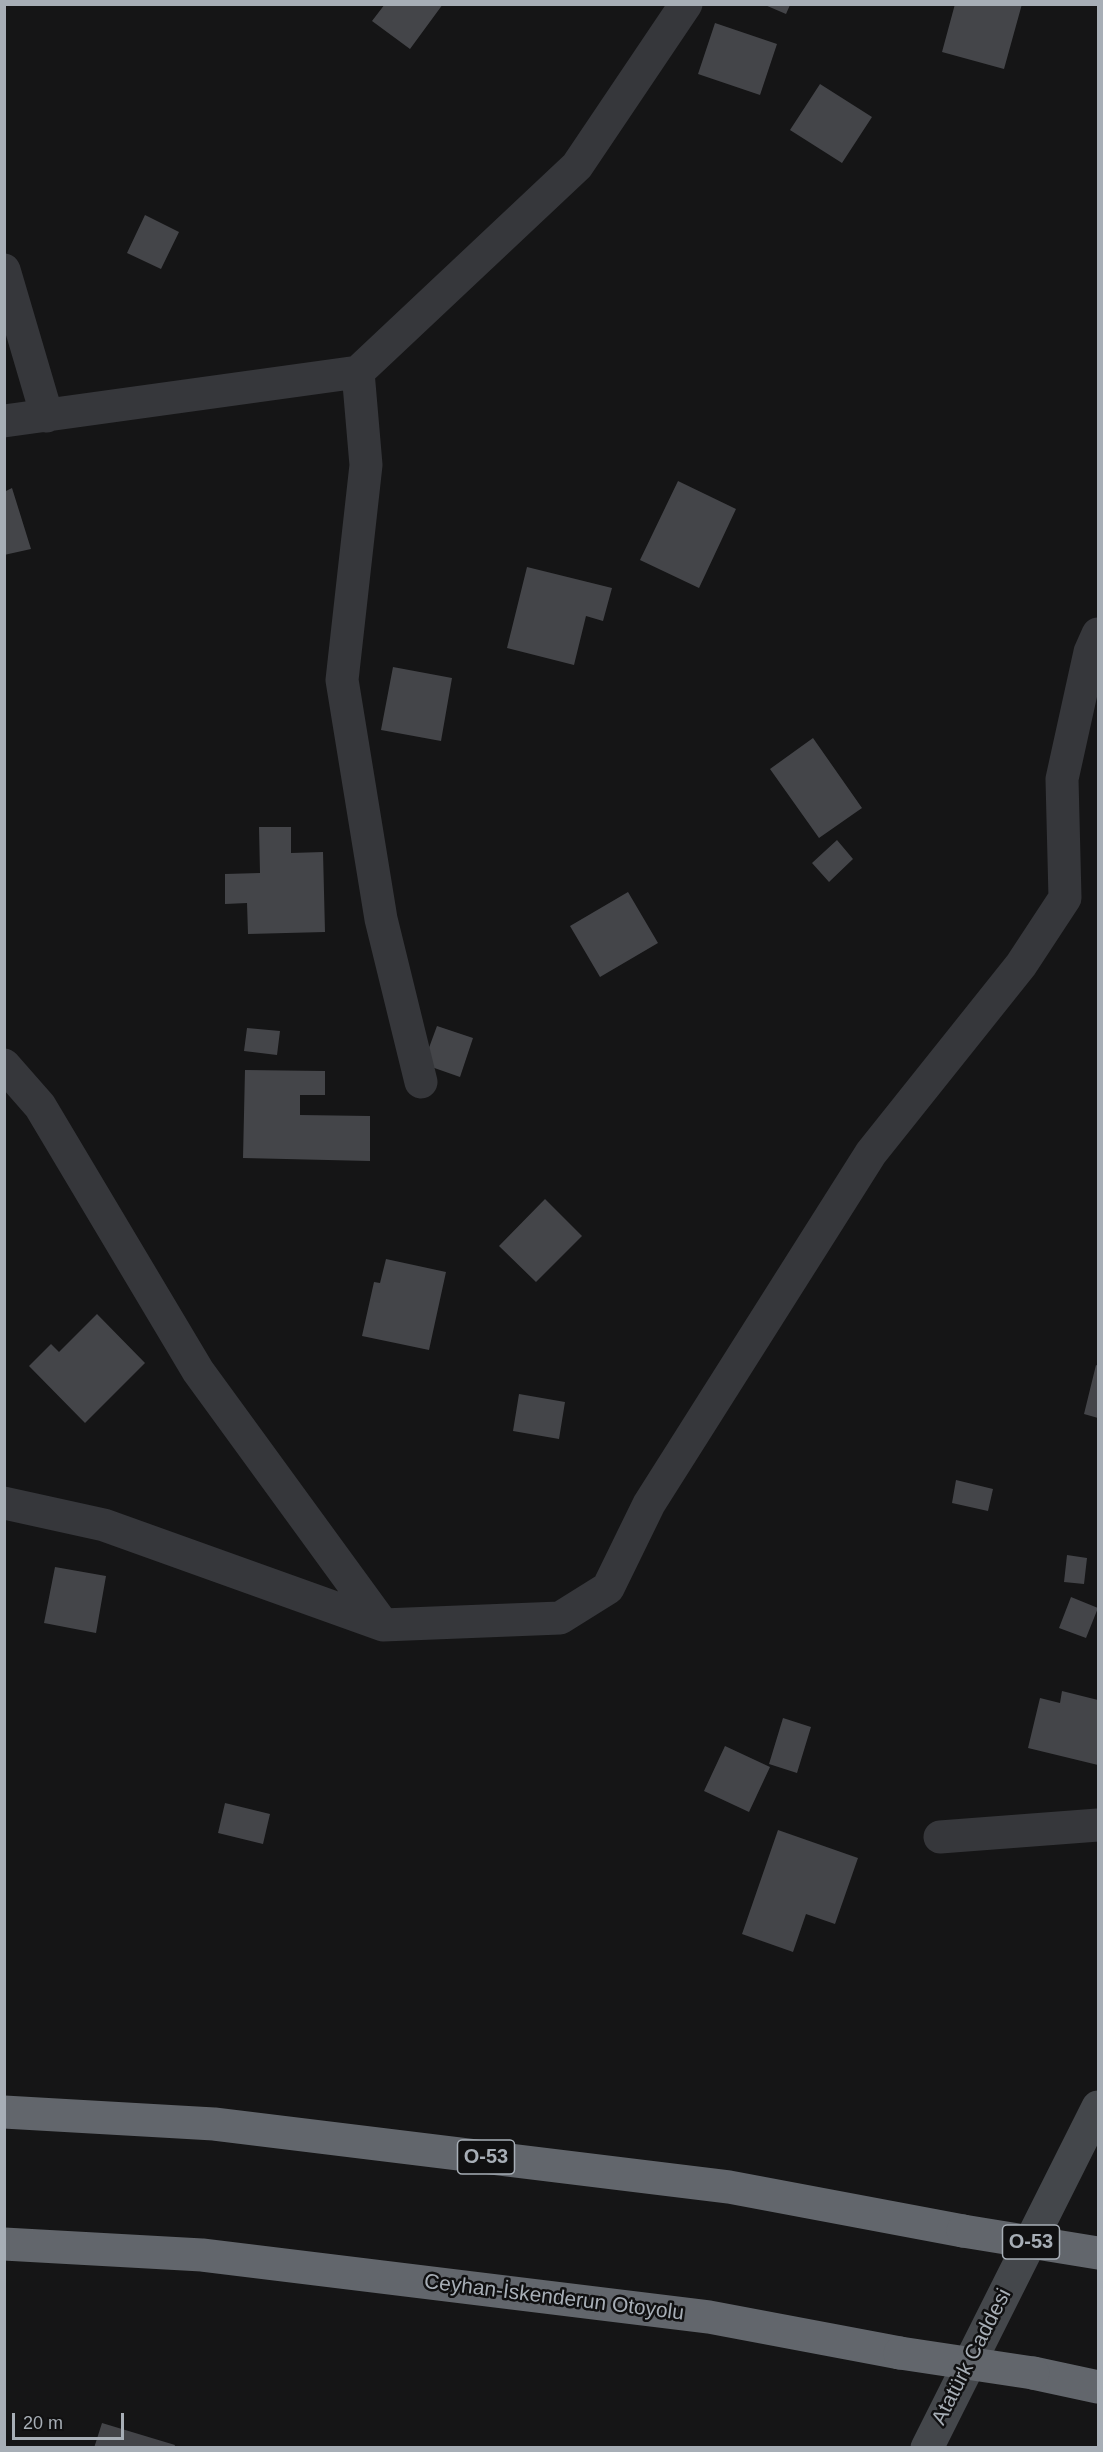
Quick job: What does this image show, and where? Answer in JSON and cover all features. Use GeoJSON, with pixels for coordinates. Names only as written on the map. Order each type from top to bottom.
{"type":"FeatureCollection","features":[{"type":"Feature","properties":{"kind":"highway","name":"O-53"},"geometry":{"type":"LineString","coordinates":[[4,2112],[214,2124],[729,2187],[963,2231],[1098,2253]]}},
{"type":"Feature","properties":{"kind":"highway","name":"Ceyhan-İskenderun Otoyolu"},"geometry":{"type":"LineString","coordinates":[[4,2244],[202,2255],[709,2318],[900,2353],[1033,2373],[1098,2387]]}},
{"type":"Feature","properties":{"kind":"street"},"geometry":{"type":"LineString","coordinates":[[4,422],[358,372],[577,165],[686,4]]}},
{"type":"Feature","properties":{"kind":"street"},"geometry":{"type":"LineString","coordinates":[[4,270],[47,416]]}},
{"type":"Feature","properties":{"kind":"street"},"geometry":{"type":"LineString","coordinates":[[358,372],[366,465],[342,680],[381,920],[421,1082]]}},
{"type":"Feature","properties":{"kind":"street"},"geometry":{"type":"LineString","coordinates":[[4,1503],[104,1525],[383,1625],[560,1618],[608,1588],[649,1504],[871,1153],[1021,965],[1065,898],[1062,779],[1090,652],[1098,634]]}},
{"type":"Feature","properties":{"kind":"street"},"geometry":{"type":"LineString","coordinates":[[4,1065],[40,1106],[198,1371],[383,1625]]}},
{"type":"Feature","properties":{"kind":"street"},"geometry":{"type":"LineString","coordinates":[[940,1837],[1098,1825]]}},
{"type":"Feature","properties":{"kind":"street","name":"Atatürk Caddesi"},"geometry":{"type":"LineString","coordinates":[[927,2448],[1098,2107]]}},
{"type":"Feature","properties":{"kind":"building"},"geometry":{"type":"Polygon","coordinates":[[[385,4],[443,4],[410,49],[372,21],[385,4]]]}},
{"type":"Feature","properties":{"kind":"building"},"geometry":{"type":"Polygon","coordinates":[[[955,4],[1022,4],[1004,69],[942,52],[955,4]]]}},
{"type":"Feature","properties":{"kind":"building"},"geometry":{"type":"Polygon","coordinates":[[[765,5],[790,5],[786,14],[765,5]]]}},
{"type":"Feature","properties":{"kind":"building"},"geometry":{"type":"Polygon","coordinates":[[[715,23],[777,44],[760,95],[698,74],[715,23]]]}},
{"type":"Feature","properties":{"kind":"building"},"geometry":{"type":"Polygon","coordinates":[[[820,84],[872,117],[842,163],[790,130],[820,84]]]}},
{"type":"Feature","properties":{"kind":"building"},"geometry":{"type":"Polygon","coordinates":[[[145,215],[179,232],[161,269],[127,253],[145,215]]]}},
{"type":"Feature","properties":{"kind":"building"},"geometry":{"type":"Polygon","coordinates":[[[678,481],[736,509],[699,588],[640,560],[678,481]]]}},
{"type":"Feature","properties":{"kind":"building"},"geometry":{"type":"Polygon","coordinates":[[[12,488],[31,549],[4,555],[4,492],[12,488]]]}},
{"type":"Feature","properties":{"kind":"building"},"geometry":{"type":"Polygon","coordinates":[[[527,567],[612,588],[603,621],[586,616],[574,665],[507,648],[527,567]]]}},
{"type":"Feature","properties":{"kind":"building"},"geometry":{"type":"Polygon","coordinates":[[[393,667],[452,678],[441,741],[381,730],[393,667]]]}},
{"type":"Feature","properties":{"kind":"building"},"geometry":{"type":"Polygon","coordinates":[[[813,738],[862,808],[819,838],[770,769],[813,738]]]}},
{"type":"Feature","properties":{"kind":"building"},"geometry":{"type":"Polygon","coordinates":[[[259,827],[291,827],[291,853],[323,852],[325,932],[248,934],[247,903],[225,904],[225,874],[260,873],[259,827]]]}},
{"type":"Feature","properties":{"kind":"building"},"geometry":{"type":"Polygon","coordinates":[[[837,840],[853,859],[829,882],[812,863],[837,840]]]}},
{"type":"Feature","properties":{"kind":"building"},"geometry":{"type":"Polygon","coordinates":[[[628,892],[658,943],[600,977],[570,926],[628,892]]]}},
{"type":"Feature","properties":{"kind":"building"},"geometry":{"type":"Polygon","coordinates":[[[437,1026],[473,1038],[460,1077],[423,1064],[437,1026]]]}},
{"type":"Feature","properties":{"kind":"building"},"geometry":{"type":"Polygon","coordinates":[[[247,1028],[280,1031],[277,1055],[244,1051],[247,1028]]]}},
{"type":"Feature","properties":{"kind":"building"},"geometry":{"type":"Polygon","coordinates":[[[245,1070],[325,1071],[325,1095],[300,1095],[300,1115],[370,1116],[370,1161],[243,1158],[245,1070]]]}},
{"type":"Feature","properties":{"kind":"building"},"geometry":{"type":"Polygon","coordinates":[[[545,1199],[582,1236],[536,1282],[499,1246],[545,1199]]]}},
{"type":"Feature","properties":{"kind":"building"},"geometry":{"type":"Polygon","coordinates":[[[386,1259],[446,1272],[429,1350],[362,1336],[374,1282],[380,1283],[386,1259]]]}},
{"type":"Feature","properties":{"kind":"building"},"geometry":{"type":"Polygon","coordinates":[[[97,1314],[145,1363],[85,1423],[29,1366],[51,1344],[59,1352],[97,1314]]]}},
{"type":"Feature","properties":{"kind":"building"},"geometry":{"type":"Polygon","coordinates":[[[1096,1365],[1098,1366],[1098,1418],[1084,1414],[1096,1365]]]}},
{"type":"Feature","properties":{"kind":"building"},"geometry":{"type":"Polygon","coordinates":[[[519,1394],[565,1402],[559,1439],[513,1431],[519,1394]]]}},
{"type":"Feature","properties":{"kind":"building"},"geometry":{"type":"Polygon","coordinates":[[[956,1480],[993,1489],[988,1511],[952,1503],[956,1480]]]}},
{"type":"Feature","properties":{"kind":"building"},"geometry":{"type":"Polygon","coordinates":[[[1067,1555],[1087,1558],[1084,1584],[1064,1582],[1067,1555]]]}},
{"type":"Feature","properties":{"kind":"building"},"geometry":{"type":"Polygon","coordinates":[[[55,1567],[106,1576],[96,1633],[44,1623],[55,1567]]]}},
{"type":"Feature","properties":{"kind":"building"},"geometry":{"type":"Polygon","coordinates":[[[1071,1597],[1098,1608],[1086,1638],[1059,1628],[1071,1597]]]}},
{"type":"Feature","properties":{"kind":"building"},"geometry":{"type":"Polygon","coordinates":[[[1062,1691],[1098,1700],[1098,1765],[1028,1748],[1040,1698],[1060,1703],[1062,1691]]]}},
{"type":"Feature","properties":{"kind":"building"},"geometry":{"type":"Polygon","coordinates":[[[783,1718],[811,1727],[797,1773],[769,1764],[783,1718]]]}},
{"type":"Feature","properties":{"kind":"building"},"geometry":{"type":"Polygon","coordinates":[[[725,1746],[770,1767],[749,1812],[704,1791],[725,1746]]]}},
{"type":"Feature","properties":{"kind":"building"},"geometry":{"type":"Polygon","coordinates":[[[225,1803],[270,1814],[263,1844],[218,1833],[225,1803]]]}},
{"type":"Feature","properties":{"kind":"building"},"geometry":{"type":"Polygon","coordinates":[[[778,1830],[858,1858],[835,1924],[806,1914],[793,1952],[742,1934],[778,1830]]]}},
{"type":"Feature","properties":{"kind":"building"},"geometry":{"type":"Polygon","coordinates":[[[102,2423],[175,2445],[174,2448],[94,2448],[102,2423]]]}}]}
